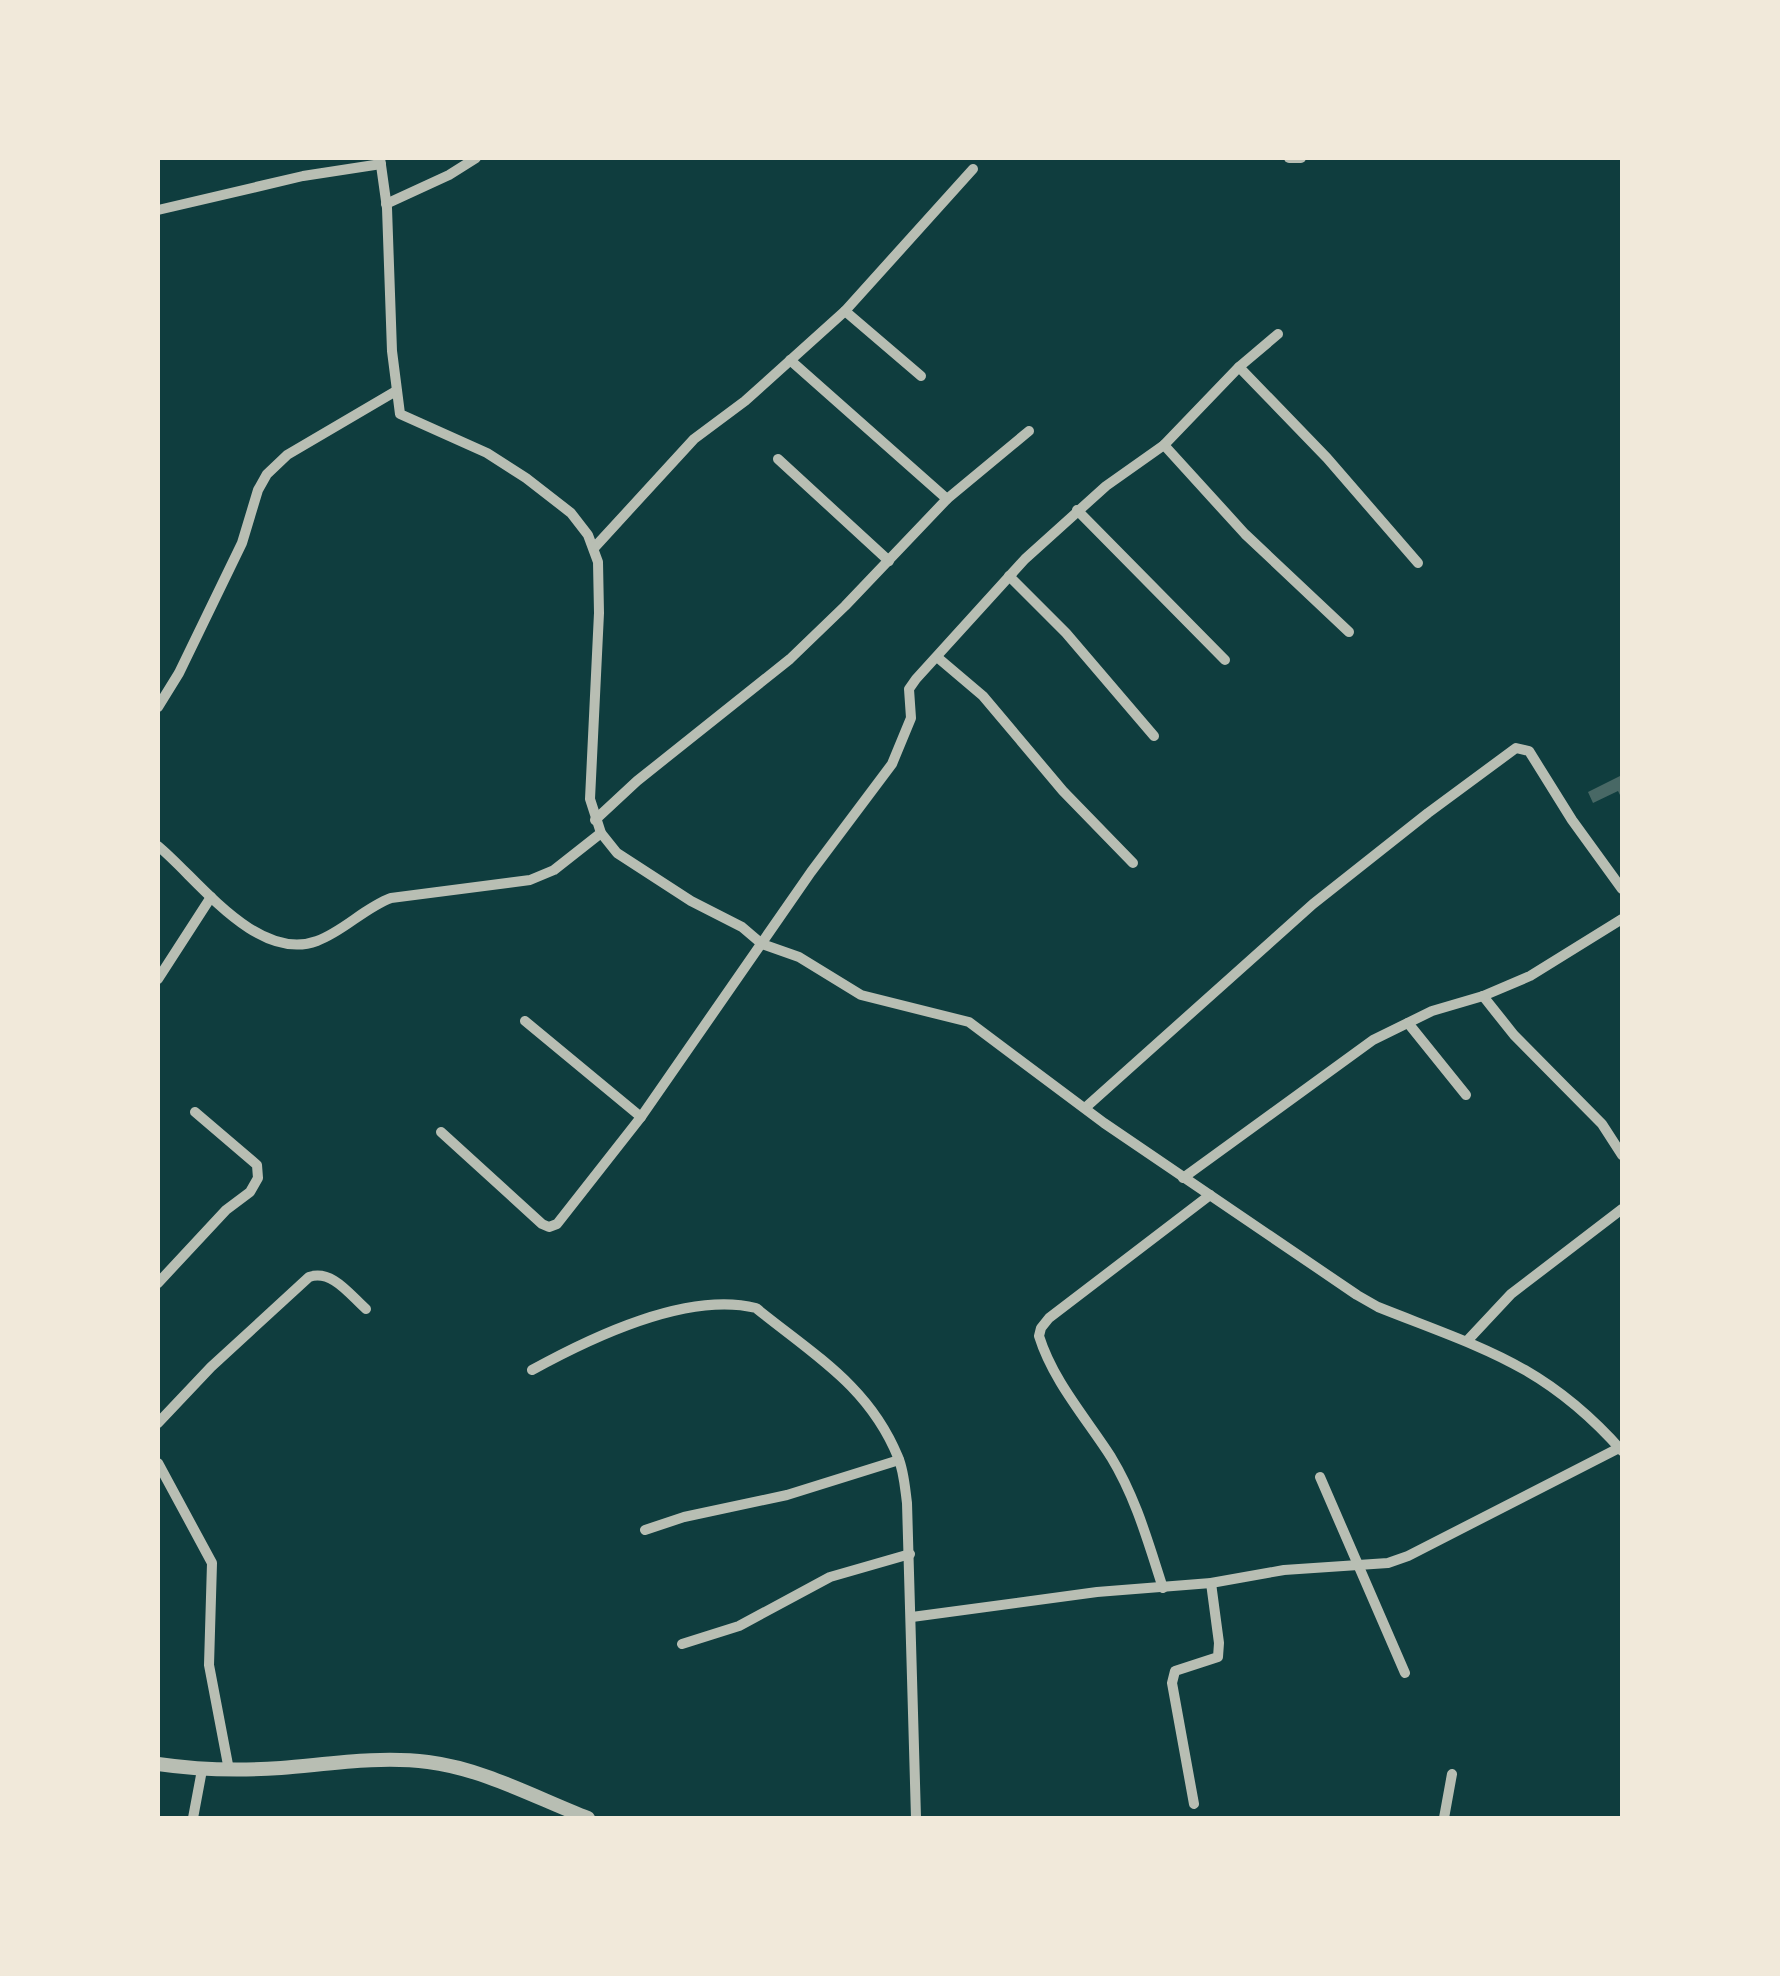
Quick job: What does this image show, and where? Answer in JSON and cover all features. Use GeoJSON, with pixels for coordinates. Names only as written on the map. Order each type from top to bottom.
{"type":"FeatureCollection","features":[{"type":"Feature","properties":{"kind":"street"},"geometry":{"type":"LineString","coordinates":[[386,204],[450,175],[476,158]]}},
{"type":"Feature","properties":{"kind":"street"},"geometry":{"type":"LineString","coordinates":[[1290,158],[1301,158]]}},
{"type":"Feature","properties":{"kind":"street"},"geometry":{"type":"LineString","coordinates":[[158,210],[381,161],[400,414],[487,453],[526,478],[571,513],[594,548],[599,613],[590,799],[601,833],[618,853],[742,927],[762,944],[799,957],[860,996],[968,1022],[1183,1178],[1368,1301],[1512,1360],[1552,1385],[1590,1414],[1621,1449],[1388,1563],[1284,1570],[1211,1583],[1097,1592],[912,1617]]}},
{"type":"Feature","properties":{"kind":"street"},"geometry":{"type":"LineString","coordinates":[[594,548],[694,439],[745,401],[844,310],[974,169]]}},
{"type":"Feature","properties":{"kind":"street"},"geometry":{"type":"LineString","coordinates":[[844,310],[920,376]]}},
{"type":"Feature","properties":{"kind":"street"},"geometry":{"type":"LineString","coordinates":[[441,1132],[549,1227],[557,1224],[641,1117],[892,764],[911,718],[909,689],[1009,576],[1077,510],[1164,446],[1239,367],[1278,334]]}},
{"type":"Feature","properties":{"kind":"street"},"geometry":{"type":"LineString","coordinates":[[790,360],[947,499]]}},
{"type":"Feature","properties":{"kind":"street"},"geometry":{"type":"LineString","coordinates":[[1239,367],[1327,458],[1418,563]]}},
{"type":"Feature","properties":{"kind":"street"},"geometry":{"type":"LineString","coordinates":[[158,707],[242,543],[258,490],[268,474],[287,456],[396,391]]}},
{"type":"Feature","properties":{"kind":"street"},"geometry":{"type":"LineString","coordinates":[[595,820],[637,780],[790,659],[947,499],[1028,431]]}},
{"type":"Feature","properties":{"kind":"street"},"geometry":{"type":"LineString","coordinates":[[1164,446],[1244,534],[1349,632]]}},
{"type":"Feature","properties":{"kind":"street"},"geometry":{"type":"LineString","coordinates":[[778,459],[889,562]]}},
{"type":"Feature","properties":{"kind":"street"},"geometry":{"type":"LineString","coordinates":[[1077,510],[1225,660]]}},
{"type":"Feature","properties":{"kind":"street"},"geometry":{"type":"LineString","coordinates":[[1009,576],[1066,633],[1154,736]]}},
{"type":"Feature","properties":{"kind":"street"},"geometry":{"type":"LineString","coordinates":[[936,657],[982,696],[1062,791],[1133,862]]}},
{"type":"Feature","properties":{"kind":"street"},"geometry":{"type":"LineString","coordinates":[[1085,1108],[1314,904],[1428,812],[1516,748],[1529,751],[1622,890]]}},
{"type":"Feature","properties":{"kind":"street"},"geometry":{"type":"LineString","coordinates":[[158,846],[252,930],[301,945],[332,934],[391,898],[530,880],[554,870],[601,833]]}},
{"type":"Feature","properties":{"kind":"street"},"geometry":{"type":"LineString","coordinates":[[158,979],[211,897]]}},
{"type":"Feature","properties":{"kind":"street"},"geometry":{"type":"LineString","coordinates":[[1183,1178],[1359,1050],[1432,1011],[1483,996],[1530,976],[1622,920]]}},
{"type":"Feature","properties":{"kind":"street"},"geometry":{"type":"LineString","coordinates":[[1483,996],[1514,1035],[1602,1124],[1622,1155]]}},
{"type":"Feature","properties":{"kind":"street"},"geometry":{"type":"LineString","coordinates":[[525,1021],[641,1117]]}},
{"type":"Feature","properties":{"kind":"street"},"geometry":{"type":"LineString","coordinates":[[1408,1023],[1466,1095]]}},
{"type":"Feature","properties":{"kind":"street"},"geometry":{"type":"LineString","coordinates":[[158,1283],[226,1210],[250,1192],[258,1178],[257,1165],[195,1112]]}},
{"type":"Feature","properties":{"kind":"street"},"geometry":{"type":"LineString","coordinates":[[1163,1588],[1134,1499],[1075,1406],[1039,1336],[1050,1318],[1210,1195]]}},
{"type":"Feature","properties":{"kind":"street"},"geometry":{"type":"LineString","coordinates":[[1468,1341],[1511,1294],[1622,1209]]}},
{"type":"Feature","properties":{"kind":"street"},"geometry":{"type":"LineString","coordinates":[[158,1423],[210,1366],[309,1277],[319,1274],[331,1278],[366,1309]]}},
{"type":"Feature","properties":{"kind":"street"},"geometry":{"type":"LineString","coordinates":[[532,1370],[574,1347],[651,1318],[742,1304],[756,1308],[842,1376],[872,1406],[900,1460],[907,1503],[916,1818]]}},
{"type":"Feature","properties":{"kind":"street"},"geometry":{"type":"LineString","coordinates":[[645,1530],[684,1517],[787,1495],[900,1460]]}},
{"type":"Feature","properties":{"kind":"street"},"geometry":{"type":"LineString","coordinates":[[158,1463],[212,1563],[209,1665],[229,1770]]}},
{"type":"Feature","properties":{"kind":"street"},"geometry":{"type":"LineString","coordinates":[[1320,1477],[1354,1563],[1405,1673]]}},
{"type":"Feature","properties":{"kind":"street"},"geometry":{"type":"LineString","coordinates":[[682,1644],[739,1626],[830,1577],[910,1554]]}},
{"type":"Feature","properties":{"kind":"street"},"geometry":{"type":"LineString","coordinates":[[1194,1804],[1172,1683],[1175,1671],[1218,1657],[1211,1583]]}},
{"type":"Feature","properties":{"kind":"street"},"geometry":{"type":"LineString","coordinates":[[158,1764],[229,1770],[375,1759],[427,1762],[468,1770],[588,1818]]}},
{"type":"Feature","properties":{"kind":"street"},"geometry":{"type":"LineString","coordinates":[[194,1818],[202,1770]]}},
{"type":"Feature","properties":{"kind":"street"},"geometry":{"type":"LineString","coordinates":[[1444,1818],[1452,1774]]}},
{"type":"Feature","properties":{"kind":"building"},"geometry":{"type":"Polygon","coordinates":[[[1622,775],[1622,799],[1618,791],[1593,803],[1588,792],[1622,775]]]}}]}
